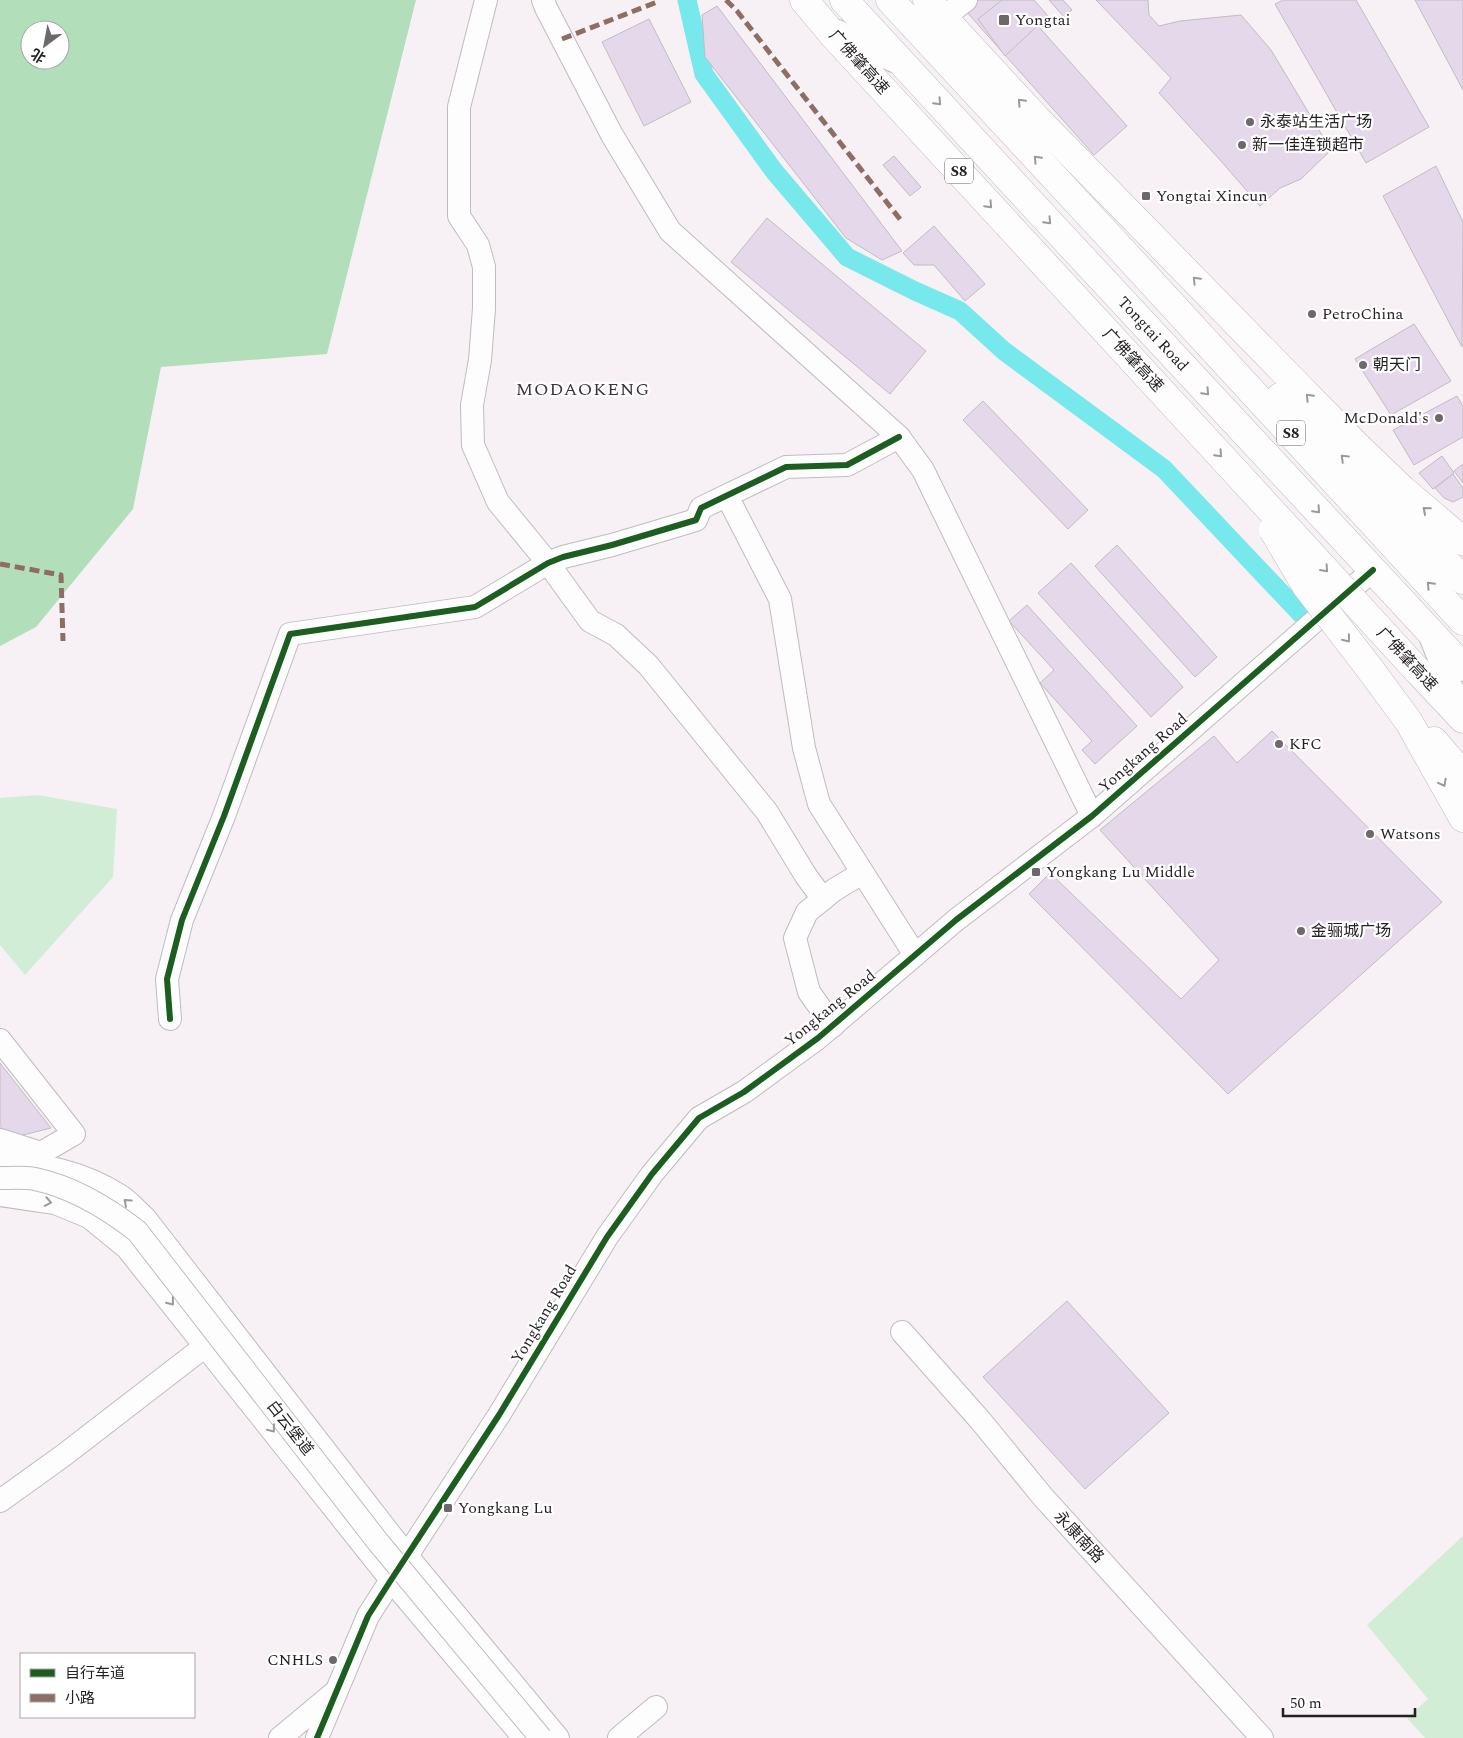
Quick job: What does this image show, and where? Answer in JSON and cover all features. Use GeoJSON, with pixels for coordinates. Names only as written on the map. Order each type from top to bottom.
{"type":"FeatureCollection","features":[{"type":"Feature","properties":{"kind":"main road","name":"广佛肇高速"},"geometry":{"type":"LineString","coordinates":[[804,0],[834,36],[1463,719]]}},
{"type":"Feature","properties":{"kind":"main road","name":"Tongtai Road"},"geometry":{"type":"LineString","coordinates":[[844,0],[1463,667]]}},
{"type":"Feature","properties":{"kind":"main road","name":"S8"},"geometry":{"type":"LineString","coordinates":[[890,0],[1463,621]]}},
{"type":"Feature","properties":{"kind":"main road"},"geometry":{"type":"LineString","coordinates":[[935,9],[1080,162],[1372,462],[1463,542]]}},
{"type":"Feature","properties":{"kind":"main road"},"geometry":{"type":"LineString","coordinates":[[1118,246],[1334,448],[1463,580]]}},
{"type":"Feature","properties":{"kind":"main road"},"geometry":{"type":"LineString","coordinates":[[1244,482],[1306,586],[1370,668],[1409,722],[1463,818]]}},
{"type":"Feature","properties":{"kind":"main road"},"geometry":{"type":"LineString","coordinates":[[1370,668],[1463,775]]}},
{"type":"Feature","properties":{"kind":"street"},"geometry":{"type":"LineString","coordinates":[[486,0],[459,108],[459,216],[478,245],[484,267],[484,308],[480,360],[472,405],[473,445],[498,502],[548,563],[590,621],[616,635],[654,672],[768,812],[806,876],[823,899]]}},
{"type":"Feature","properties":{"kind":"street"},"geometry":{"type":"LineString","coordinates":[[543,0],[612,135],[670,231],[899,437],[923,470],[1092,816]]}},
{"type":"Feature","properties":{"kind":"street"},"geometry":{"type":"LineString","coordinates":[[808,0],[840,32],[856,44],[905,66]]}},
{"type":"Feature","properties":{"kind":"street"},"geometry":{"type":"LineString","coordinates":[[890,0],[948,62],[988,101],[1012,120],[1080,162]]}},
{"type":"Feature","properties":{"kind":"street"},"geometry":{"type":"LineString","coordinates":[[935,9],[966,0]]}},
{"type":"Feature","properties":{"kind":"street"},"geometry":{"type":"LineString","coordinates":[[170,1019],[168,979],[182,920],[224,816],[290,634],[476,607],[548,563],[563,557],[612,545],[696,520],[700,508],[786,467],[847,464],[899,437]]}},
{"type":"Feature","properties":{"kind":"street"},"geometry":{"type":"LineString","coordinates":[[727,496],[780,599],[804,748],[819,804],[915,955]]}},
{"type":"Feature","properties":{"kind":"street","name":"Yongkang Road"},"geometry":{"type":"LineString","coordinates":[[316,1738],[368,1616],[390,1580],[500,1415],[607,1237],[652,1174],[699,1118],[744,1092],[833,1026],[956,920],[1092,816],[1373,570]]}},
{"type":"Feature","properties":{"kind":"street"},"geometry":{"type":"LineString","coordinates":[[1427,628],[1447,679],[1463,708]]}},
{"type":"Feature","properties":{"kind":"street"},"geometry":{"type":"LineString","coordinates":[[833,1026],[809,992],[795,938],[807,912],[834,890],[862,873]]}},
{"type":"Feature","properties":{"kind":"street"},"geometry":{"type":"LineString","coordinates":[[0,1040],[74,1134],[41,1153],[0,1140]]}},
{"type":"Feature","properties":{"kind":"street"},"geometry":{"type":"LineString","coordinates":[[0,1160],[49,1166],[86,1178],[120,1195],[146,1218],[407,1556],[558,1738]]}},
{"type":"Feature","properties":{"kind":"street","name":"白云堡道"},"geometry":{"type":"LineString","coordinates":[[0,1178],[33,1178],[62,1187],[92,1199],[137,1230],[378,1542],[542,1738]]}},
{"type":"Feature","properties":{"kind":"street"},"geometry":{"type":"LineString","coordinates":[[0,1195],[55,1203],[89,1217],[127,1248],[390,1580],[524,1738]]}},
{"type":"Feature","properties":{"kind":"street"},"geometry":{"type":"LineString","coordinates":[[0,1501],[64,1455],[230,1327]]}},
{"type":"Feature","properties":{"kind":"street","name":"永康南路"},"geometry":{"type":"LineString","coordinates":[[902,1332],[980,1420],[1043,1498],[1262,1738]]}},
{"type":"Feature","properties":{"kind":"street"},"geometry":{"type":"LineString","coordinates":[[280,1738],[338,1689]]}},
{"type":"Feature","properties":{"kind":"street"},"geometry":{"type":"LineString","coordinates":[[619,1738],[656,1707]]}},
{"type":"Feature","properties":{"kind":"green space"},"geometry":{"type":"Polygon","coordinates":[[[0,0],[416,0],[327,354],[161,367],[133,509],[36,627],[0,646],[0,0]]]}},
{"type":"Feature","properties":{"kind":"green space"},"geometry":{"type":"Polygon","coordinates":[[[38,795],[117,809],[113,877],[25,975],[0,945],[0,798],[38,795]]]}},
{"type":"Feature","properties":{"kind":"green space"},"geometry":{"type":"Polygon","coordinates":[[[1463,1536],[1463,1738],[1425,1738],[1407,1718],[1428,1699],[1367,1625],[1463,1536]]]}},
{"type":"Feature","properties":{"kind":"building","name":"Yongtai"},"geometry":{"type":"Polygon","coordinates":[[[956,0],[1015,0],[1127,126],[1094,155],[956,0]]]}},
{"type":"Feature","properties":{"kind":"building"},"geometry":{"type":"Polygon","coordinates":[[[1002,0],[1034,0],[1048,16],[1005,56],[978,19],[1002,0]]]}},
{"type":"Feature","properties":{"kind":"building"},"geometry":{"type":"Polygon","coordinates":[[[1049,0],[1063,0],[1072,10],[1064,17],[1049,0]]]}},
{"type":"Feature","properties":{"kind":"building","name":"永泰站生活广场"},"geometry":{"type":"Polygon","coordinates":[[[1096,0],[1148,0],[1149,15],[1159,26],[1180,21],[1241,15],[1271,50],[1331,150],[1301,179],[1280,188],[1260,206],[1159,93],[1171,78],[1096,0]]]}},
{"type":"Feature","properties":{"kind":"building"},"geometry":{"type":"Polygon","coordinates":[[[1283,0],[1356,0],[1429,127],[1366,163],[1275,4],[1283,0]]]}},
{"type":"Feature","properties":{"kind":"building"},"geometry":{"type":"Polygon","coordinates":[[[1415,0],[1463,0],[1463,90],[1415,0]]]}},
{"type":"Feature","properties":{"kind":"building"},"geometry":{"type":"Polygon","coordinates":[[[717,6],[902,251],[882,260],[846,238],[705,57],[702,15],[717,6]]]}},
{"type":"Feature","properties":{"kind":"building"},"geometry":{"type":"Polygon","coordinates":[[[649,19],[691,102],[644,126],[602,42],[649,19]]]}},
{"type":"Feature","properties":{"kind":"building"},"geometry":{"type":"Polygon","coordinates":[[[894,156],[921,187],[910,196],[883,165],[894,156]]]}},
{"type":"Feature","properties":{"kind":"building"},"geometry":{"type":"Polygon","coordinates":[[[1436,166],[1463,222],[1462,347],[1383,196],[1436,166]]]}},
{"type":"Feature","properties":{"kind":"building"},"geometry":{"type":"Polygon","coordinates":[[[767,218],[926,351],[890,394],[731,262],[767,218]]]}},
{"type":"Feature","properties":{"kind":"building"},"geometry":{"type":"Polygon","coordinates":[[[934,226],[985,284],[965,301],[934,265],[914,265],[903,253],[934,226]]]}},
{"type":"Feature","properties":{"kind":"building"},"geometry":{"type":"Polygon","coordinates":[[[1414,324],[1451,381],[1391,415],[1355,359],[1414,324]]]}},
{"type":"Feature","properties":{"kind":"building","name":"McDonald's"},"geometry":{"type":"Polygon","coordinates":[[[1457,396],[1463,406],[1463,437],[1414,465],[1393,430],[1457,396]]]}},
{"type":"Feature","properties":{"kind":"building"},"geometry":{"type":"Polygon","coordinates":[[[983,401],[1088,510],[1068,529],[963,420],[983,401]]]}},
{"type":"Feature","properties":{"kind":"building"},"geometry":{"type":"Polygon","coordinates":[[[1442,456],[1454,473],[1433,489],[1419,473],[1442,456]]]}},
{"type":"Feature","properties":{"kind":"building"},"geometry":{"type":"Polygon","coordinates":[[[1463,464],[1463,483],[1454,471],[1463,464]]]}},
{"type":"Feature","properties":{"kind":"building"},"geometry":{"type":"Polygon","coordinates":[[[1453,474],[1463,488],[1463,497],[1453,502],[1444,498],[1435,488],[1453,474]]]}},
{"type":"Feature","properties":{"kind":"building"},"geometry":{"type":"Polygon","coordinates":[[[1117,545],[1217,657],[1195,677],[1095,566],[1117,545]]]}},
{"type":"Feature","properties":{"kind":"building"},"geometry":{"type":"Polygon","coordinates":[[[1071,563],[1183,687],[1151,717],[1038,593],[1071,563]]]}},
{"type":"Feature","properties":{"kind":"building"},"geometry":{"type":"Polygon","coordinates":[[[1027,605],[1137,726],[1095,764],[1082,750],[1092,741],[1040,683],[1054,670],[1009,621],[1027,605]]]}},
{"type":"Feature","properties":{"kind":"building","name":"金骊城广场"},"geometry":{"type":"Polygon","coordinates":[[[1272,731],[1442,902],[1228,1094],[1029,894],[1050,873],[1181,999],[1219,960],[1100,830],[1214,736],[1237,763],[1272,731]]]}},
{"type":"Feature","properties":{"kind":"building"},"geometry":{"type":"Polygon","coordinates":[[[0,1063],[51,1128],[11,1138],[0,1126],[0,1063]]]}},
{"type":"Feature","properties":{"kind":"building"},"geometry":{"type":"Polygon","coordinates":[[[1067,1301],[1169,1413],[1085,1489],[983,1377],[1067,1301]]]}},
{"type":"Feature","properties":{"kind":"waterway"},"geometry":{"type":"LineString","coordinates":[[687,0],[704,74],[774,171],[847,257],[960,311],[1004,351],[1164,469],[1301,614]]}},
{"type":"Feature","properties":{"kind":"marked path"},"geometry":{"type":"LineString","coordinates":[[562,39],[657,2],[657,0]]}},
{"type":"Feature","properties":{"kind":"marked path"},"geometry":{"type":"LineString","coordinates":[[726,0],[737,11],[903,223]]}},
{"type":"Feature","properties":{"kind":"marked path"},"geometry":{"type":"LineString","coordinates":[[0,564],[61,575],[63,641]]}},
{"type":"Feature","properties":{"kind":"cycle path"},"geometry":{"type":"LineString","coordinates":[[170,1019],[167,979],[182,920],[224,816],[290,634],[475,607],[548,563],[563,557],[612,545],[696,520],[701,508],[786,467],[847,465],[899,437]]}},
{"type":"Feature","properties":{"kind":"cycle path"},"geometry":{"type":"LineString","coordinates":[[317,1738],[368,1616],[499,1415],[607,1237],[652,1174],[699,1118],[744,1092],[818,1038],[956,920],[1092,816],[1373,570]]}},
{"type":"Feature","properties":{"kind":"place","name":"Yongtai"},"geometry":{"type":"Point","coordinates":[1004,20]}},
{"type":"Feature","properties":{"kind":"place","name":"永泰站生活广场"},"geometry":{"type":"Point","coordinates":[1250,122]}},
{"type":"Feature","properties":{"kind":"place","name":"新一佳连锁超市"},"geometry":{"type":"Point","coordinates":[1242,145]}},
{"type":"Feature","properties":{"kind":"place","name":"Yongtai Xincun"},"geometry":{"type":"Point","coordinates":[1146,196]}},
{"type":"Feature","properties":{"kind":"place","name":"PetroChina"},"geometry":{"type":"Point","coordinates":[1312,314]}},
{"type":"Feature","properties":{"kind":"place","name":"朝天门"},"geometry":{"type":"Point","coordinates":[1363,365]}},
{"type":"Feature","properties":{"kind":"place","name":"McDonald's"},"geometry":{"type":"Point","coordinates":[1439,418]}},
{"type":"Feature","properties":{"kind":"place","name":"KFC"},"geometry":{"type":"Point","coordinates":[1279,744]}},
{"type":"Feature","properties":{"kind":"place","name":"Watsons"},"geometry":{"type":"Point","coordinates":[1370,834]}},
{"type":"Feature","properties":{"kind":"place","name":"Yongkang Lu Middle"},"geometry":{"type":"Point","coordinates":[1036,872]}},
{"type":"Feature","properties":{"kind":"place","name":"金骊城广场"},"geometry":{"type":"Point","coordinates":[1301,931]}},
{"type":"Feature","properties":{"kind":"place","name":"Yongkang Lu"},"geometry":{"type":"Point","coordinates":[448,1508]}},
{"type":"Feature","properties":{"kind":"place","name":"CNHLS"},"geometry":{"type":"Point","coordinates":[333,1660]}},
{"type":"Feature","properties":{"kind":"district","name":"MODAOKENG"},"geometry":{"type":"Point","coordinates":[583,389]}}]}
